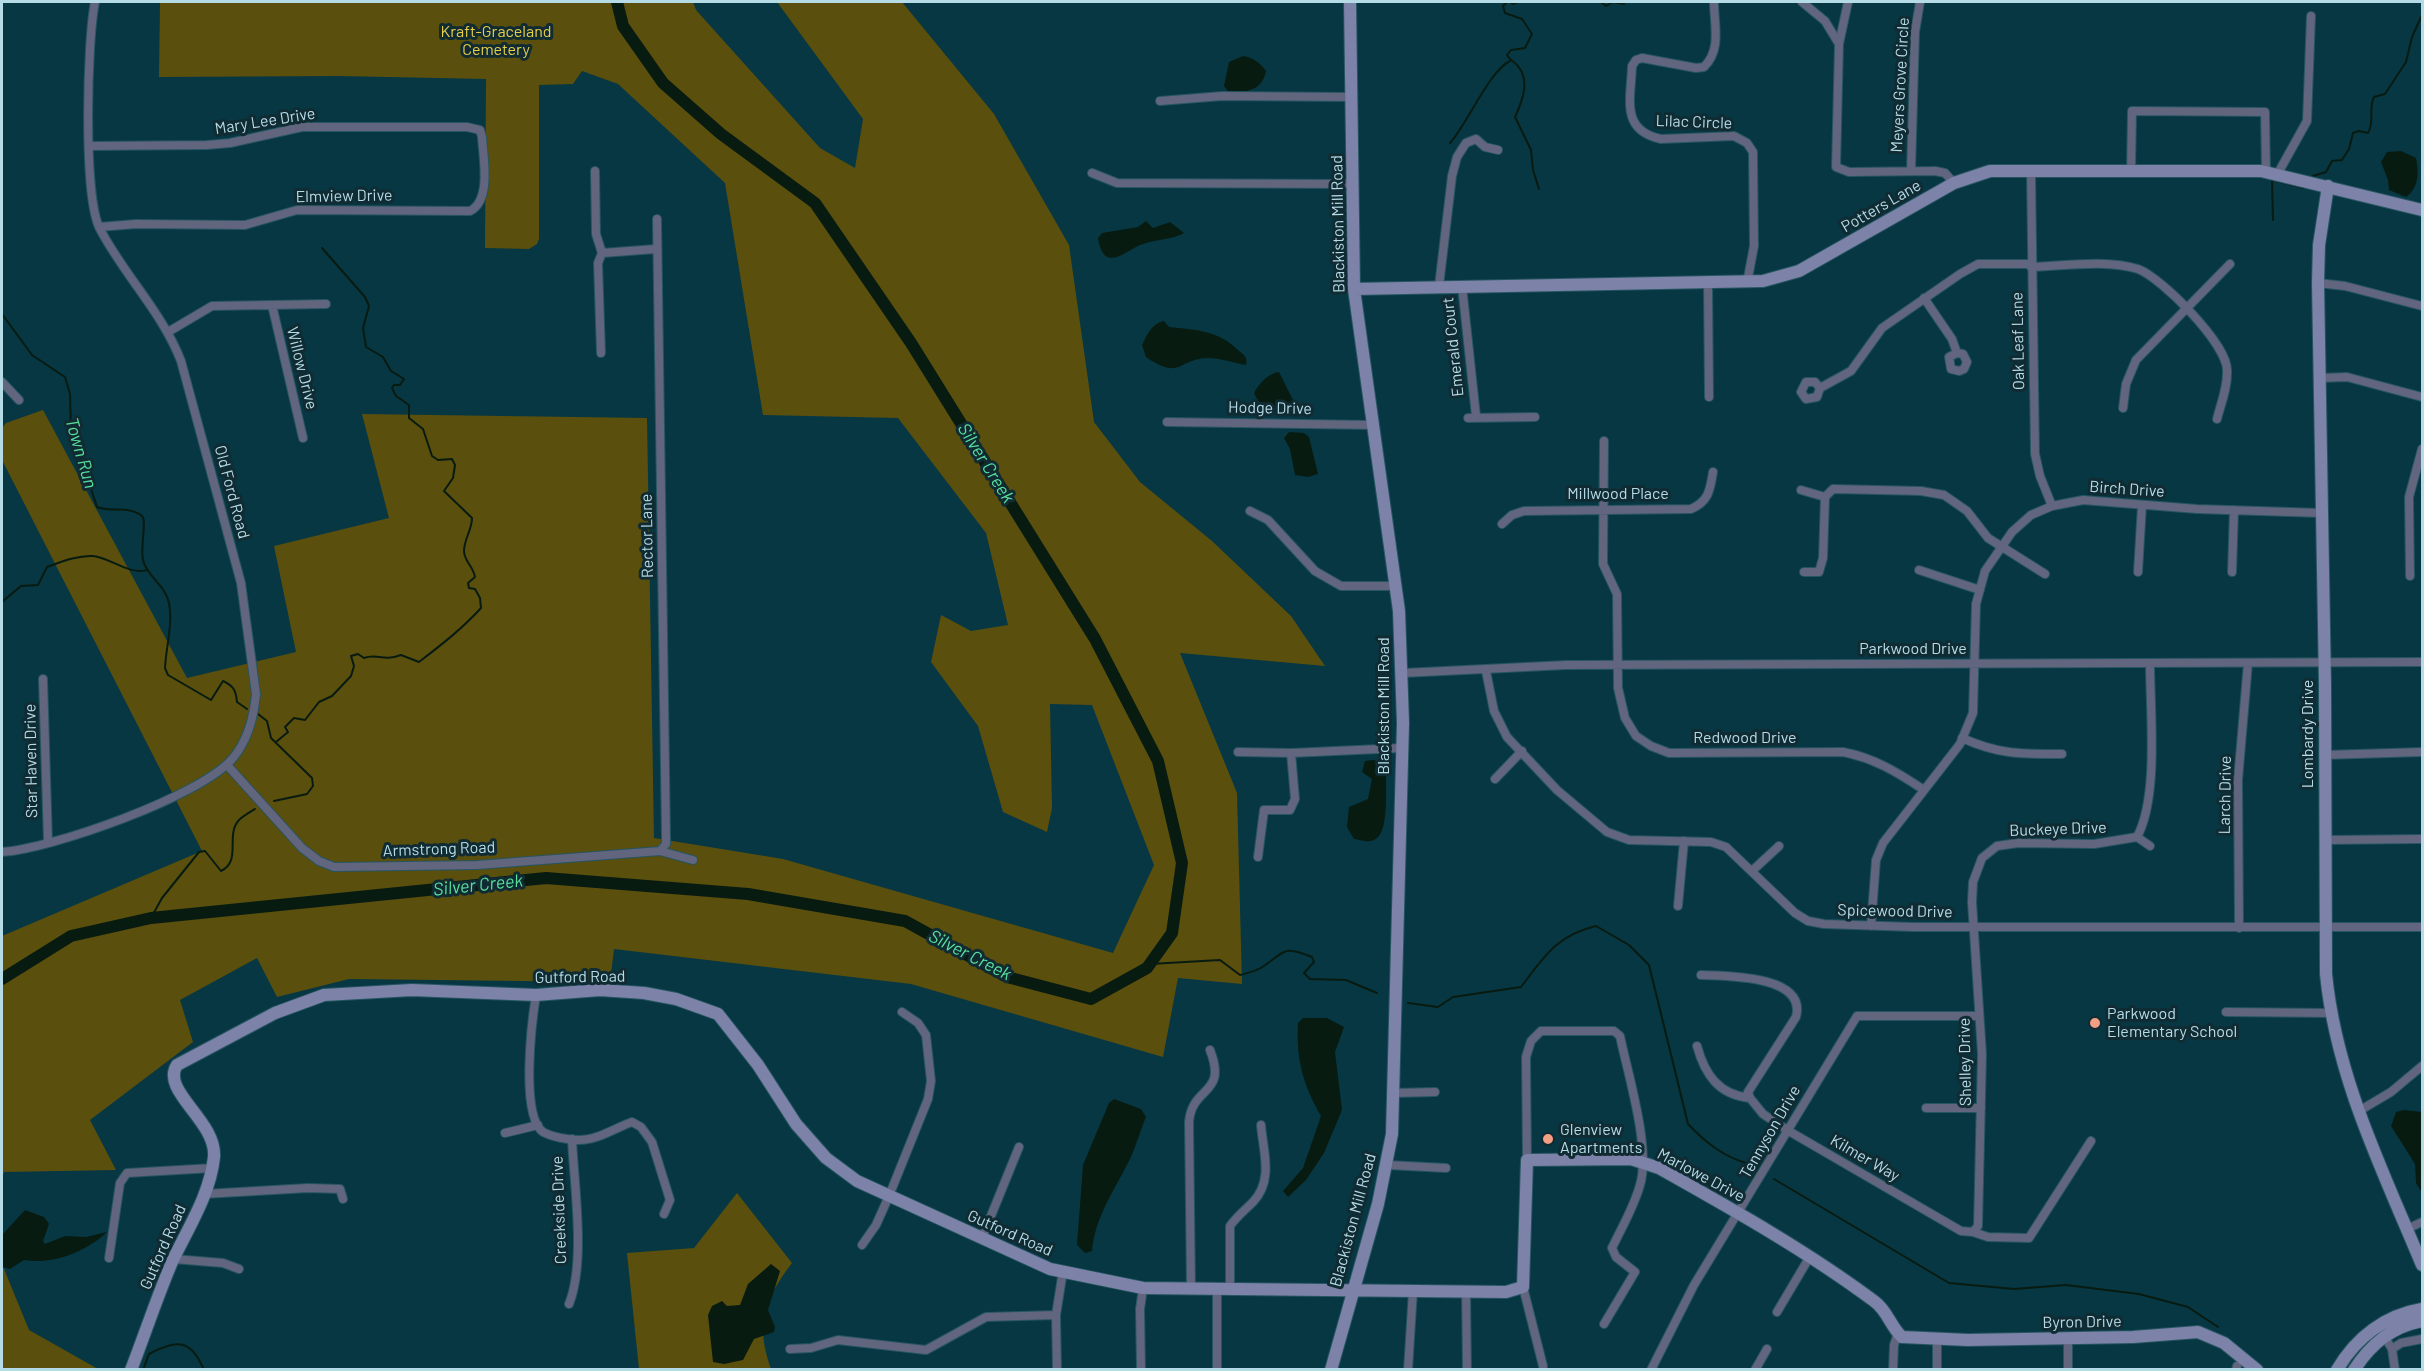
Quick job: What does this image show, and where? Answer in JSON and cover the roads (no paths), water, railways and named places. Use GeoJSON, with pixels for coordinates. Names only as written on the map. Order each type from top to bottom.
{"type":"FeatureCollection","features":[{"type":"Feature","properties":{"kind":"street","name":"Old Ford Road"},"geometry":{"type":"LineString","coordinates":[[2,852],[48,842],[110,824],[164,802],[207,779],[227,765],[240,748],[253,716],[256,694],[250,632],[241,583],[189,387],[168,332],[99,227],[91,204],[91,34],[95,2]]}},
{"type":"Feature","properties":{"kind":"street","name":"Blackiston Mill Road"},"geometry":{"type":"LineString","coordinates":[[1330,1370],[1388,1166],[1394,1093],[1403,673],[1396,586],[1354,289],[1350,2]]}},
{"type":"Feature","properties":{"kind":"street","name":"Lilac Circle"},"geometry":{"type":"LineString","coordinates":[[1714,2],[1717,43],[1711,60],[1704,67],[1696,68],[1642,58],[1636,60],[1632,66],[1631,119],[1641,133],[1661,139],[1734,136],[1747,143],[1753,152],[1754,246],[1747,283]]}},
{"type":"Feature","properties":{"kind":"street"},"geometry":{"type":"LineString","coordinates":[[1802,2],[1825,21],[1839,44]]}},
{"type":"Feature","properties":{"kind":"street"},"geometry":{"type":"LineString","coordinates":[[1848,2],[1839,44],[1836,167],[1849,172],[1945,173],[1954,183]]}},
{"type":"Feature","properties":{"kind":"street","name":"Meyers Grove Circle"},"geometry":{"type":"LineString","coordinates":[[1911,171],[1916,32],[1920,2]]}},
{"type":"Feature","properties":{"kind":"street"},"geometry":{"type":"LineString","coordinates":[[2271,173],[2281,164],[2302,134],[2307,121],[2311,16]]}},
{"type":"Feature","properties":{"kind":"street"},"geometry":{"type":"LineString","coordinates":[[1160,101],[1222,96],[1350,97]]}},
{"type":"Feature","properties":{"kind":"street"},"geometry":{"type":"LineString","coordinates":[[2130,173],[2132,111],[2205,110],[2265,112],[2271,173]]}},
{"type":"Feature","properties":{"kind":"street","name":"Mary Lee Drive"},"geometry":{"type":"LineString","coordinates":[[90,146],[230,143],[302,127],[452,127],[480,130]]}},
{"type":"Feature","properties":{"kind":"street","name":"Elmview Drive"},"geometry":{"type":"LineString","coordinates":[[99,227],[136,224],[245,225],[303,209],[470,210],[477,207],[482,196],[483,146],[480,130]]}},
{"type":"Feature","properties":{"kind":"street"},"geometry":{"type":"LineString","coordinates":[[1439,286],[1456,157],[1466,144],[1476,139],[1485,147],[1498,150]]}},
{"type":"Feature","properties":{"kind":"street"},"geometry":{"type":"LineString","coordinates":[[595,171],[596,234],[602,253],[598,263],[601,353]]}},
{"type":"Feature","properties":{"kind":"street","name":"Potters Lane"},"geometry":{"type":"LineString","coordinates":[[1354,289],[1747,283],[1799,271],[1954,183],[1990,171],[2271,173],[2422,210]]}},
{"type":"Feature","properties":{"kind":"street"},"geometry":{"type":"LineString","coordinates":[[1092,173],[1117,183],[1352,184]]}},
{"type":"Feature","properties":{"kind":"street","name":"Oak Leaf Lane"},"geometry":{"type":"LineString","coordinates":[[2031,173],[2035,454],[2040,476],[2052,506]]}},
{"type":"Feature","properties":{"kind":"street","name":"Lombardy Drive"},"geometry":{"type":"LineString","coordinates":[[2328,186],[2319,245],[2318,284],[2325,662],[2326,928],[2330,1013],[2339,1052],[2359,1111],[2422,1266]]}},
{"type":"Feature","properties":{"kind":"street","name":"Rector Lane"},"geometry":{"type":"LineString","coordinates":[[657,219],[666,837],[666,844],[660,850]]}},
{"type":"Feature","properties":{"kind":"street"},"geometry":{"type":"LineString","coordinates":[[602,253],[656,249]]}},
{"type":"Feature","properties":{"kind":"street"},"geometry":{"type":"LineString","coordinates":[[1820,388],[1851,371],[1882,328],[1978,264],[2108,265],[2138,269],[2164,283],[2223,351],[2228,368],[2217,419]]}},
{"type":"Feature","properties":{"kind":"street"},"geometry":{"type":"LineString","coordinates":[[2123,408],[2126,384],[2136,360],[2230,264]]}},
{"type":"Feature","properties":{"kind":"street"},"geometry":{"type":"LineString","coordinates":[[1708,284],[1709,397]]}},
{"type":"Feature","properties":{"kind":"street"},"geometry":{"type":"LineString","coordinates":[[2318,284],[2345,286],[2422,306]]}},
{"type":"Feature","properties":{"kind":"street","name":"Emerald Court"},"geometry":{"type":"LineString","coordinates":[[1462,286],[1472,417],[1535,417]]}},
{"type":"Feature","properties":{"kind":"street"},"geometry":{"type":"LineString","coordinates":[[1924,298],[1952,339],[1957,353]]}},
{"type":"Feature","properties":{"kind":"street"},"geometry":{"type":"LineString","coordinates":[[168,332],[212,306],[326,304]]}},
{"type":"Feature","properties":{"kind":"street","name":"Willow Drive"},"geometry":{"type":"LineString","coordinates":[[272,305],[303,438]]}},
{"type":"Feature","properties":{"kind":"street"},"geometry":{"type":"LineString","coordinates":[[2319,378],[2347,377],[2422,397]]}},
{"type":"Feature","properties":{"kind":"street"},"geometry":{"type":"LineString","coordinates":[[2,382],[19,400]]}},
{"type":"Feature","properties":{"kind":"street","name":"Hodge Drive"},"geometry":{"type":"LineString","coordinates":[[1167,422],[1373,425]]}},
{"type":"Feature","properties":{"kind":"street","name":"Redwood Drive"},"geometry":{"type":"LineString","coordinates":[[1604,441],[1603,564],[1617,594],[1618,688],[1625,718],[1636,736],[1651,746],[1669,753],[1843,752],[1866,757],[1891,768],[1924,790]]}},
{"type":"Feature","properties":{"kind":"street"},"geometry":{"type":"LineString","coordinates":[[2410,576],[2409,497],[2422,449]]}},
{"type":"Feature","properties":{"kind":"street","name":"Millwood Place"},"geometry":{"type":"LineString","coordinates":[[1502,524],[1512,515],[1524,511],[1691,509],[1703,504],[1709,492],[1713,472]]}},
{"type":"Feature","properties":{"kind":"street"},"geometry":{"type":"LineString","coordinates":[[1804,572],[1819,572],[1823,558],[1825,497],[1833,489],[1921,491],[1944,495],[1967,511],[1988,538],[2045,574]]}},
{"type":"Feature","properties":{"kind":"street"},"geometry":{"type":"LineString","coordinates":[[1801,490],[1825,497]]}},
{"type":"Feature","properties":{"kind":"street","name":"Birch Drive"},"geometry":{"type":"LineString","coordinates":[[1871,926],[1876,860],[1883,843],[1962,738],[1973,713],[1976,604],[1985,571],[2012,532],[2031,515],[2052,506],[2083,500],[2321,513]]}},
{"type":"Feature","properties":{"kind":"street"},"geometry":{"type":"LineString","coordinates":[[2138,572],[2142,505]]}},
{"type":"Feature","properties":{"kind":"street"},"geometry":{"type":"LineString","coordinates":[[2232,572],[2234,510]]}},
{"type":"Feature","properties":{"kind":"street"},"geometry":{"type":"LineString","coordinates":[[1250,511],[1268,520],[1315,572],[1341,586],[1396,586]]}},
{"type":"Feature","properties":{"kind":"street"},"geometry":{"type":"LineString","coordinates":[[1919,570],[1980,590]]}},
{"type":"Feature","properties":{"kind":"street","name":"Parkwood Drive"},"geometry":{"type":"LineString","coordinates":[[1403,673],[1486,671],[1566,664],[2422,662]]}},
{"type":"Feature","properties":{"kind":"street"},"geometry":{"type":"LineString","coordinates":[[2150,663],[2150,796],[2144,825],[2137,837],[2150,846]]}},
{"type":"Feature","properties":{"kind":"street","name":"Larch Drive"},"geometry":{"type":"LineString","coordinates":[[2240,928],[2238,780],[2248,663]]}},
{"type":"Feature","properties":{"kind":"street","name":"Spicewood Drive"},"geometry":{"type":"LineString","coordinates":[[1486,671],[1494,711],[1507,737],[1557,790],[1607,832],[1629,840],[1711,842],[1726,847],[1795,913],[1808,921],[1871,926],[1972,927],[2422,927]]}},
{"type":"Feature","properties":{"kind":"street","name":"Star Haven Drive"},"geometry":{"type":"LineString","coordinates":[[43,679],[48,842]]}},
{"type":"Feature","properties":{"kind":"street"},"geometry":{"type":"LineString","coordinates":[[1962,738],[2000,752],[2062,754]]}},
{"type":"Feature","properties":{"kind":"street"},"geometry":{"type":"LineString","coordinates":[[1238,752],[1291,753],[1401,748]]}},
{"type":"Feature","properties":{"kind":"street"},"geometry":{"type":"LineString","coordinates":[[1495,779],[1521,751]]}},
{"type":"Feature","properties":{"kind":"street"},"geometry":{"type":"LineString","coordinates":[[2324,755],[2422,752]]}},
{"type":"Feature","properties":{"kind":"street"},"geometry":{"type":"LineString","coordinates":[[1258,857],[1264,810],[1290,810],[1295,799],[1291,753]]}},
{"type":"Feature","properties":{"kind":"street","name":"Armstrong Road"},"geometry":{"type":"LineString","coordinates":[[227,765],[302,848],[319,861],[333,867],[477,865],[660,850],[693,860]]}},
{"type":"Feature","properties":{"kind":"street","name":"Buckeye Drive"},"geometry":{"type":"LineString","coordinates":[[1972,927],[1973,882],[1982,858],[1997,846],[2018,843],[2094,844],[2137,837]]}},
{"type":"Feature","properties":{"kind":"street"},"geometry":{"type":"LineString","coordinates":[[2325,840],[2422,839]]}},
{"type":"Feature","properties":{"kind":"street"},"geometry":{"type":"LineString","coordinates":[[1678,906],[1684,841]]}},
{"type":"Feature","properties":{"kind":"street"},"geometry":{"type":"LineString","coordinates":[[1752,871],[1779,846]]}},
{"type":"Feature","properties":{"kind":"street","name":"Shelley Drive"},"geometry":{"type":"LineString","coordinates":[[1972,927],[1982,1054],[1978,1226],[1973,1232]]}},
{"type":"Feature","properties":{"kind":"street"},"geometry":{"type":"LineString","coordinates":[[1701,975],[1744,976],[1764,980],[1794,998],[1798,1007],[1796,1017],[1748,1092],[1750,1098]]}},
{"type":"Feature","properties":{"kind":"street","name":"Gutford Road"},"geometry":{"type":"LineString","coordinates":[[131,1370],[174,1259],[204,1194],[213,1168],[214,1151],[211,1137],[201,1119],[179,1094],[172,1080],[172,1072],[184,1060],[275,1013],[324,995],[412,990],[536,995],[600,990],[644,993],[676,999],[718,1014],[758,1065],[796,1124],[826,1158],[857,1181],[1021,1258],[1063,1271],[1143,1288],[1352,1290]]}},
{"type":"Feature","properties":{"kind":"street"},"geometry":{"type":"LineString","coordinates":[[505,1133],[538,1125],[530,1086],[528,1050],[536,995]]}},
{"type":"Feature","properties":{"kind":"street"},"geometry":{"type":"LineString","coordinates":[[862,1245],[876,1225],[889,1196],[927,1099],[931,1081],[926,1035],[918,1023],[902,1012]]}},
{"type":"Feature","properties":{"kind":"street"},"geometry":{"type":"LineString","coordinates":[[2226,1012],[2330,1013]]}},
{"type":"Feature","properties":{"kind":"street","name":"Tennyson Drive"},"geometry":{"type":"LineString","coordinates":[[1651,1370],[1695,1285],[1857,1016],[1979,1016]]}},
{"type":"Feature","properties":{"kind":"street"},"geometry":{"type":"LineString","coordinates":[[1543,1366],[1523,1287],[1527,1160],[1526,1057],[1531,1041],[1541,1030],[1607,1030],[1614,1031],[1620,1036],[1642,1144],[1642,1163],[1640,1185],[1611,1248],[1616,1257],[1635,1272],[1604,1324]]}},
{"type":"Feature","properties":{"kind":"street","name":"Kilmer Way"},"geometry":{"type":"LineString","coordinates":[[1697,1046],[1702,1064],[1716,1086],[1735,1097],[1750,1098],[1763,1114],[1787,1130],[1961,1231],[1988,1237],[2029,1238],[2091,1141]]}},
{"type":"Feature","properties":{"kind":"street"},"geometry":{"type":"LineString","coordinates":[[1191,1290],[1190,1108],[1213,1085],[1216,1066],[1210,1050]]}},
{"type":"Feature","properties":{"kind":"street"},"geometry":{"type":"LineString","coordinates":[[2359,1111],[2391,1092],[2422,1066]]}},
{"type":"Feature","properties":{"kind":"street"},"geometry":{"type":"LineString","coordinates":[[1394,1093],[1435,1092]]}},
{"type":"Feature","properties":{"kind":"street"},"geometry":{"type":"LineString","coordinates":[[1926,1108],[1981,1108]]}},
{"type":"Feature","properties":{"kind":"street"},"geometry":{"type":"LineString","coordinates":[[572,1139],[580,1140],[605,1134],[632,1122],[641,1127],[652,1142],[670,1200],[664,1214]]}},
{"type":"Feature","properties":{"kind":"street","name":"Creekside Drive"},"geometry":{"type":"LineString","coordinates":[[538,1125],[543,1131],[572,1139],[577,1251],[575,1289],[569,1304]]}},
{"type":"Feature","properties":{"kind":"street"},"geometry":{"type":"LineString","coordinates":[[1217,1370],[1230,1226],[1254,1200],[1263,1183],[1267,1164],[1261,1125]]}},
{"type":"Feature","properties":{"kind":"street"},"geometry":{"type":"LineString","coordinates":[[982,1238],[1019,1147]]}},
{"type":"Feature","properties":{"kind":"street","name":"Marlowe Drive"},"geometry":{"type":"LineString","coordinates":[[1527,1160],[1631,1159],[1659,1168],[1809,1258],[1876,1302],[1888,1315],[1898,1333]]}},
{"type":"Feature","properties":{"kind":"street"},"geometry":{"type":"LineString","coordinates":[[1388,1166],[1446,1168]]}},
{"type":"Feature","properties":{"kind":"street"},"geometry":{"type":"LineString","coordinates":[[109,1258],[120,1183],[127,1173],[213,1168]]}},
{"type":"Feature","properties":{"kind":"street"},"geometry":{"type":"LineString","coordinates":[[204,1194],[340,1189],[343,1199]]}},
{"type":"Feature","properties":{"kind":"street"},"geometry":{"type":"LineString","coordinates":[[2407,1229],[2422,1222]]}},
{"type":"Feature","properties":{"kind":"street"},"geometry":{"type":"LineString","coordinates":[[1778,1312],[1809,1258]]}},
{"type":"Feature","properties":{"kind":"street"},"geometry":{"type":"LineString","coordinates":[[174,1259],[223,1263],[239,1269]]}},
{"type":"Feature","properties":{"kind":"street"},"geometry":{"type":"LineString","coordinates":[[1057,1370],[1056,1315],[1063,1271]]}},
{"type":"Feature","properties":{"kind":"street"},"geometry":{"type":"LineString","coordinates":[[1352,1290],[1506,1292],[1523,1287]]}},
{"type":"Feature","properties":{"kind":"street"},"geometry":{"type":"LineString","coordinates":[[1141,1370],[1140,1309],[1143,1288]]}},
{"type":"Feature","properties":{"kind":"street"},"geometry":{"type":"LineString","coordinates":[[1408,1370],[1413,1291]]}},
{"type":"Feature","properties":{"kind":"street"},"geometry":{"type":"LineString","coordinates":[[1466,1291],[1467,1370]]}},
{"type":"Feature","properties":{"kind":"street"},"geometry":{"type":"LineString","coordinates":[[2337,1370],[2355,1346],[2380,1324],[2407,1311],[2422,1309]]}},
{"type":"Feature","properties":{"kind":"street"},"geometry":{"type":"LineString","coordinates":[[790,1349],[812,1348],[838,1340],[926,1350],[986,1317],[1056,1315]]}},
{"type":"Feature","properties":{"kind":"street"},"geometry":{"type":"LineString","coordinates":[[2354,1370],[2368,1348],[2384,1336],[2410,1323],[2422,1321]]}},
{"type":"Feature","properties":{"kind":"street","name":"Byron Drive"},"geometry":{"type":"LineString","coordinates":[[1898,1333],[1902,1336],[1937,1340],[2133,1337],[2198,1332],[2211,1336],[2231,1348],[2257,1370]]}},
{"type":"Feature","properties":{"kind":"street"},"geometry":{"type":"LineString","coordinates":[[1893,1370],[1894,1345],[1898,1333]]}},
{"type":"Feature","properties":{"kind":"street"},"geometry":{"type":"LineString","coordinates":[[2384,1336],[2392,1349],[2395,1370]]}},
{"type":"Feature","properties":{"kind":"street"},"geometry":{"type":"LineString","coordinates":[[2068,1338],[2068,1370]]}},
{"type":"Feature","properties":{"kind":"street"},"geometry":{"type":"LineString","coordinates":[[2392,1349],[2401,1343],[2422,1339]]}},
{"type":"Feature","properties":{"kind":"street"},"geometry":{"type":"LineString","coordinates":[[1937,1340],[1937,1370]]}},
{"type":"Feature","properties":{"kind":"street"},"geometry":{"type":"LineString","coordinates":[[1755,1370],[1767,1349]]}},
{"type":"Feature","properties":{"kind":"waterway","name":"Silver Creek"},"geometry":{"type":"LineString","coordinates":[[2,979],[71,936],[151,918],[546,878],[748,894],[905,921],[1007,977],[1091,999],[1147,968],[1172,933],[1182,863],[1158,761],[1095,639],[911,343],[815,203],[721,134],[663,83],[623,26],[617,2]]}},
{"type":"Feature","properties":{"kind":"waterway"},"geometry":{"type":"LineString","coordinates":[[1507,2],[1503,6],[1505,13],[1522,19],[1532,34],[1525,48],[1511,50],[1507,55],[1524,77],[1524,91],[1515,117],[1531,150],[1533,170],[1539,189]]}},
{"type":"Feature","properties":{"kind":"waterway"},"geometry":{"type":"LineString","coordinates":[[1510,2],[1513,4],[1517,2]]}},
{"type":"Feature","properties":{"kind":"waterway"},"geometry":{"type":"LineString","coordinates":[[1601,2],[1606,6],[1613,2],[1624,4]]}},
{"type":"Feature","properties":{"kind":"waterway"},"geometry":{"type":"LineString","coordinates":[[2313,176],[2326,172],[2332,161],[2342,160],[2349,149],[2353,133],[2359,131],[2368,133],[2371,124],[2372,101],[2374,97],[2385,94],[2406,62],[2412,37],[2422,15]]}},
{"type":"Feature","properties":{"kind":"waterway"},"geometry":{"type":"LineString","coordinates":[[1450,143],[1495,75],[1502,66],[1510,61]]}},
{"type":"Feature","properties":{"kind":"waterway"},"geometry":{"type":"LineString","coordinates":[[2273,220],[2272,180],[2304,188]]}},
{"type":"Feature","properties":{"kind":"waterway"},"geometry":{"type":"LineString","coordinates":[[276,742],[288,732],[285,727],[294,718],[305,720],[319,702],[332,696],[351,676],[354,666],[351,656],[358,654],[364,658],[373,656],[389,658],[401,655],[419,662],[459,630],[481,608],[480,598],[475,589],[469,588],[468,583],[475,577],[465,558],[464,551],[472,518],[444,491],[453,478],[455,465],[452,459],[438,460],[432,456],[423,429],[409,418],[409,405],[396,396],[392,388],[394,385],[400,385],[404,379],[391,371],[383,357],[366,347],[363,328],[369,306],[365,297],[322,248]]}},
{"type":"Feature","properties":{"kind":"waterway","name":"Town Run"},"geometry":{"type":"LineString","coordinates":[[2,281],[2,295]]}},
{"type":"Feature","properties":{"kind":"waterway","name":"Town Run"},"geometry":{"type":"LineString","coordinates":[[2,314],[32,355],[65,377],[70,394],[71,430],[97,507],[126,510],[142,516],[143,560],[148,571],[164,591],[169,603],[170,627],[165,668],[168,675],[211,700],[223,681],[234,689],[237,702],[247,709]]}},
{"type":"Feature","properties":{"kind":"waterway"},"geometry":{"type":"LineString","coordinates":[[2,602],[21,586],[38,585],[47,567],[76,558],[100,557],[134,570],[147,570]]}},
{"type":"Feature","properties":{"kind":"waterway"},"geometry":{"type":"LineString","coordinates":[[258,714],[267,721],[271,738],[312,778],[313,786],[307,794],[274,801]]}},
{"type":"Feature","properties":{"kind":"waterway"},"geometry":{"type":"LineString","coordinates":[[151,918],[162,898],[199,852],[205,851],[221,871],[227,867],[231,861],[235,826],[255,809]]}},
{"type":"Feature","properties":{"kind":"waterway"},"geometry":{"type":"LineString","coordinates":[[1408,1003],[1438,1007],[1453,997],[1521,987],[1561,941],[1596,926],[1629,945],[1649,965],[1688,1124],[1716,1148],[1749,1164]]}},
{"type":"Feature","properties":{"kind":"waterway"},"geometry":{"type":"LineString","coordinates":[[1150,964],[1220,960],[1240,975],[1264,966],[1285,951],[1295,951],[1312,957],[1314,962],[1304,973],[1310,979],[1346,980],[1377,993]]}},
{"type":"Feature","properties":{"kind":"waterway"},"geometry":{"type":"LineString","coordinates":[[1774,1179],[1949,1283],[2014,1289],[2066,1285],[2139,1294],[2188,1307],[2218,1327]]}},
{"type":"Feature","properties":{"kind":"waterway"},"geometry":{"type":"LineString","coordinates":[[143,1370],[149,1354],[175,1344],[188,1347],[194,1352],[204,1370]]}},
{"type":"Feature","properties":{"kind":"place","name":"Parkwood Elementary School"},"geometry":{"type":"Point","coordinates":[2095,1023]}},
{"type":"Feature","properties":{"kind":"place","name":"Glenview Apartments"},"geometry":{"type":"Point","coordinates":[1548,1139]}},
{"type":"Feature","properties":{"kind":"park label","name":"Kraft-Graceland Cemetery"},"geometry":{"type":"Point","coordinates":[496,41]}}]}
